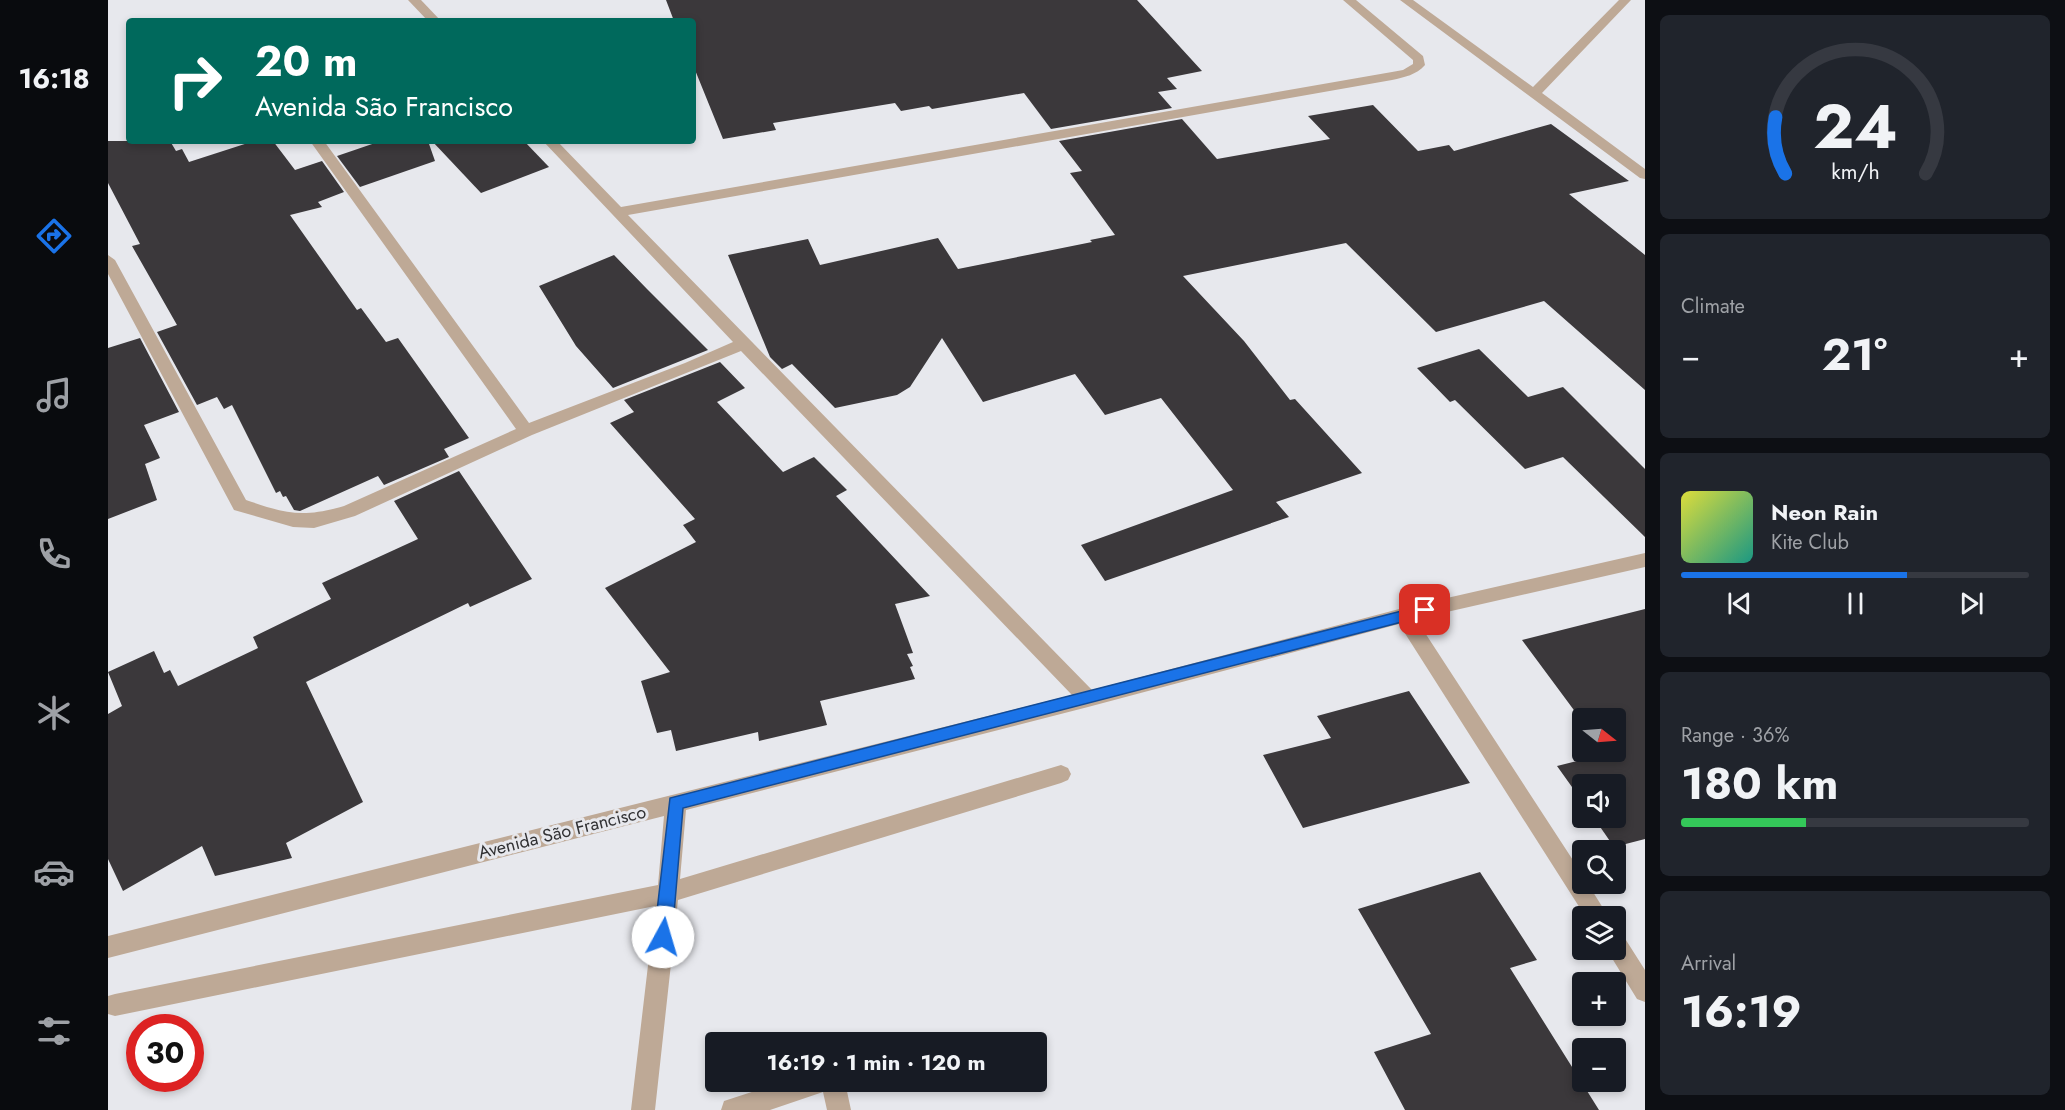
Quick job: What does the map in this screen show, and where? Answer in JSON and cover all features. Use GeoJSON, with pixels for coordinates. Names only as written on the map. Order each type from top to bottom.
{"type":"FeatureCollection","features":[{"type":"Feature","properties":{"kind":"street"},"geometry":{"type":"LineString","coordinates":[[414,0],[432,18]]}},
{"type":"Feature","properties":{"kind":"street"},"geometry":{"type":"LineString","coordinates":[[619,212],[1392,76],[1414,70],[1419,66],[1419,59],[1349,0]]}},
{"type":"Feature","properties":{"kind":"street"},"geometry":{"type":"LineString","coordinates":[[1406,0],[1645,175]]}},
{"type":"Feature","properties":{"kind":"street"},"geometry":{"type":"LineString","coordinates":[[1534,94],[1625,0]]}},
{"type":"Feature","properties":{"kind":"street"},"geometry":{"type":"LineString","coordinates":[[319,144],[526,431]]}},
{"type":"Feature","properties":{"kind":"street"},"geometry":{"type":"LineString","coordinates":[[553,144],[743,344],[1088,699]]}},
{"type":"Feature","properties":{"kind":"street"},"geometry":{"type":"LineString","coordinates":[[108,260],[240,505],[293,520],[314,520],[349,511],[526,431],[691,367],[743,344]]}},
{"type":"Feature","properties":{"kind":"street","name":"Avenida São Francisco"},"geometry":{"type":"LineString","coordinates":[[108,947],[1088,699],[1403,615],[1645,560]]}},
{"type":"Feature","properties":{"kind":"street"},"geometry":{"type":"LineString","coordinates":[[1403,615],[1591,906]]}},
{"type":"Feature","properties":{"kind":"street"},"geometry":{"type":"LineString","coordinates":[[116,1005],[668,893],[1061,774]]}},
{"type":"Feature","properties":{"kind":"street"},"geometry":{"type":"LineString","coordinates":[[643,1110],[676,803]]}},
{"type":"Feature","properties":{"kind":"street"},"geometry":{"type":"LineString","coordinates":[[1625,960],[1645,991]]}},
{"type":"Feature","properties":{"kind":"street"},"geometry":{"type":"LineString","coordinates":[[733,1110],[788,1092]]}},
{"type":"Feature","properties":{"kind":"street"},"geometry":{"type":"LineString","coordinates":[[836,1092],[840,1110]]}},
{"type":"Feature","properties":{"kind":"building"},"geometry":{"type":"Polygon","coordinates":[[[666,0],[1137,0],[1202,71],[1167,78],[1177,89],[1158,92],[1172,108],[1051,129],[1024,93],[932,109],[929,106],[901,111],[895,103],[773,123],[776,130],[723,139],[696,72],[696,18],[673,18],[666,0]]]}},
{"type":"Feature","properties":{"kind":"building"},"geometry":{"type":"Polygon","coordinates":[[[1373,105],[1418,151],[1449,145],[1454,151],[1551,124],[1629,181],[1569,194],[1645,255],[1645,390],[1544,301],[1436,332],[1346,243],[1183,276],[1244,341],[1290,400],[1295,399],[1362,473],[1276,502],[1289,517],[1105,581],[1081,545],[1233,490],[1161,398],[1105,415],[1075,374],[983,402],[942,338],[910,387],[897,395],[835,408],[792,364],[782,369],[770,357],[728,255],[808,239],[820,265],[938,238],[958,269],[1092,242],[1090,240],[1115,235],[1070,173],[1082,171],[1059,141],[1182,119],[1217,159],[1330,139],[1308,116],[1373,105]]]}},
{"type":"Feature","properties":{"kind":"building"},"geometry":{"type":"Polygon","coordinates":[[[108,141],[126,141],[126,144],[172,144],[176,151],[182,149],[189,162],[245,144],[275,144],[295,170],[322,161],[344,192],[318,202],[322,207],[290,215],[357,310],[361,308],[386,342],[398,338],[469,438],[444,449],[449,457],[384,485],[378,476],[300,511],[294,510],[286,496],[283,497],[280,491],[276,493],[232,405],[224,409],[217,397],[197,405],[157,332],[177,325],[132,246],[140,244],[108,183],[108,141]]]}},
{"type":"Feature","properties":{"kind":"building"},"geometry":{"type":"Polygon","coordinates":[[[372,144],[429,144],[435,161],[360,187],[337,156],[372,144]]]}},
{"type":"Feature","properties":{"kind":"building"},"geometry":{"type":"Polygon","coordinates":[[[435,144],[527,144],[549,167],[481,193],[435,144]]]}},
{"type":"Feature","properties":{"kind":"building"},"geometry":{"type":"Polygon","coordinates":[[[614,255],[708,350],[613,388],[576,346],[539,286],[614,255]]]}},
{"type":"Feature","properties":{"kind":"building"},"geometry":{"type":"Polygon","coordinates":[[[140,338],[179,412],[144,425],[160,458],[145,464],[157,500],[108,519],[108,348],[140,338]]]}},
{"type":"Feature","properties":{"kind":"building"},"geometry":{"type":"Polygon","coordinates":[[[1479,349],[1528,397],[1563,387],[1645,469],[1645,537],[1563,457],[1525,469],[1455,400],[1450,402],[1417,368],[1479,349]]]}},
{"type":"Feature","properties":{"kind":"building"},"geometry":{"type":"Polygon","coordinates":[[[720,362],[745,388],[717,402],[783,472],[814,457],[847,490],[836,496],[930,596],[895,604],[913,653],[907,654],[913,666],[910,667],[915,679],[820,701],[827,725],[759,741],[758,732],[676,751],[671,730],[657,733],[641,681],[670,672],[605,588],[696,542],[683,525],[695,519],[610,423],[634,412],[624,400],[720,362]]]}},
{"type":"Feature","properties":{"kind":"building"},"geometry":{"type":"Polygon","coordinates":[[[459,471],[532,579],[470,607],[468,603],[306,682],[363,802],[286,843],[292,858],[215,876],[202,846],[123,891],[108,859],[108,714],[122,706],[108,672],[154,651],[164,673],[170,670],[178,686],[258,648],[253,637],[331,599],[322,583],[418,539],[394,501],[459,471]]]}},
{"type":"Feature","properties":{"kind":"building"},"geometry":{"type":"Polygon","coordinates":[[[1645,609],[1645,839],[1626,844],[1626,840],[1609,840],[1601,828],[1626,828],[1626,774],[1572,774],[1572,787],[1557,766],[1573,762],[1626,762],[1626,708],[1572,708],[1522,640],[1645,609]]]}},
{"type":"Feature","properties":{"kind":"building"},"geometry":{"type":"Polygon","coordinates":[[[1409,691],[1470,783],[1303,828],[1263,755],[1331,738],[1317,716],[1409,691]]]}},
{"type":"Feature","properties":{"kind":"building"},"geometry":{"type":"Polygon","coordinates":[[[1480,872],[1537,960],[1510,968],[1572,1067],[1572,1092],[1588,1092],[1599,1110],[1405,1110],[1374,1052],[1431,1034],[1358,909],[1480,872]]]}},
{"type":"Feature","properties":{"kind":"route"},"geometry":{"type":"LineString","coordinates":[[663,937],[676,803],[1088,699],[1425,610]]}}]}
